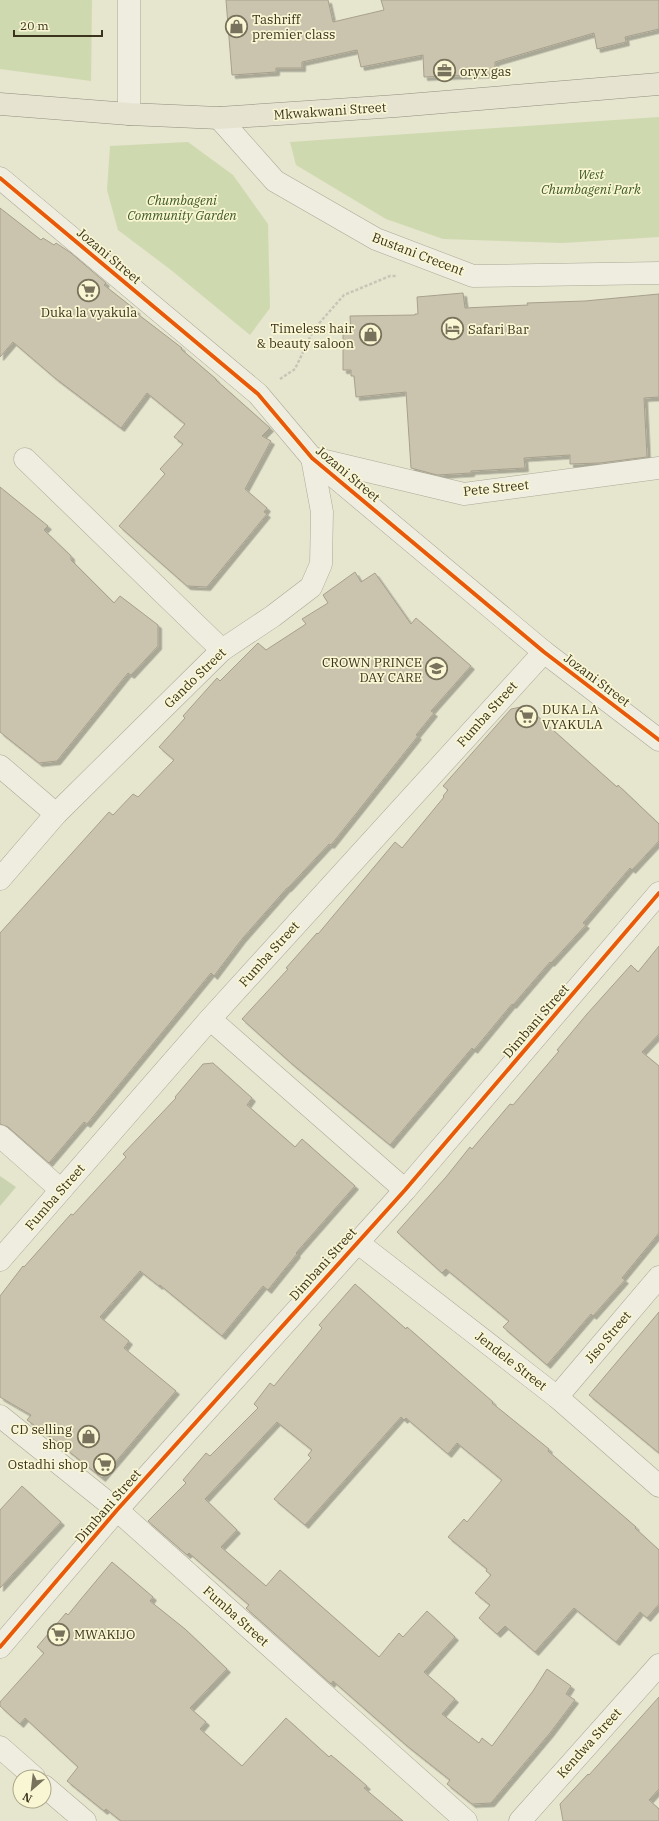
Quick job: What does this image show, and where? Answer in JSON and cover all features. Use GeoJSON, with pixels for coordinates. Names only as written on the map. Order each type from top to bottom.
{"type":"FeatureCollection","features":[{"type":"Feature","properties":{"kind":"main road","name":"Mkwakwani Street"},"geometry":{"type":"LineString","coordinates":[[0,104],[129,114],[219,118],[396,106],[659,84]]}},
{"type":"Feature","properties":{"kind":"street"},"geometry":{"type":"LineString","coordinates":[[129,0],[129,114]]}},
{"type":"Feature","properties":{"kind":"street","name":"Bustani Crecent"},"geometry":{"type":"LineString","coordinates":[[219,118],[275,181],[376,239],[474,276],[659,274]]}},
{"type":"Feature","properties":{"kind":"street","name":"Jozani Street"},"geometry":{"type":"LineString","coordinates":[[0,178],[258,394],[312,458],[544,652],[659,740]]}},
{"type":"Feature","properties":{"kind":"street","name":"Pete Street"},"geometry":{"type":"LineString","coordinates":[[312,458],[464,494],[659,468]]}},
{"type":"Feature","properties":{"kind":"street","name":"Gando Street"},"geometry":{"type":"LineString","coordinates":[[0,878],[56,814],[222,650],[273,616],[311,587],[321,564],[322,512],[312,458]]}},
{"type":"Feature","properties":{"kind":"street"},"geometry":{"type":"LineString","coordinates":[[25,460],[222,650]]}},
{"type":"Feature","properties":{"kind":"street","name":"Fumba Street"},"geometry":{"type":"LineString","coordinates":[[0,1260],[210,1019],[544,652]]}},
{"type":"Feature","properties":{"kind":"street"},"geometry":{"type":"LineString","coordinates":[[0,766],[56,814]]}},
{"type":"Feature","properties":{"kind":"street","name":"Dimbani Street"},"geometry":{"type":"LineString","coordinates":[[0,1647],[117,1510],[405,1190],[659,893]]}},
{"type":"Feature","properties":{"kind":"street"},"geometry":{"type":"LineString","coordinates":[[210,1019],[405,1190]]}},
{"type":"Feature","properties":{"kind":"street"},"geometry":{"type":"LineString","coordinates":[[0,1136],[61,1190]]}},
{"type":"Feature","properties":{"kind":"street","name":"Jendele Street"},"geometry":{"type":"LineString","coordinates":[[357,1242],[557,1397],[659,1486]]}},
{"type":"Feature","properties":{"kind":"street","name":"Jiso Street"},"geometry":{"type":"LineString","coordinates":[[557,1397],[659,1277]]}},
{"type":"Feature","properties":{"kind":"street","name":"Fumba Street"},"geometry":{"type":"LineString","coordinates":[[0,1416],[117,1510],[466,1821]]}},
{"type":"Feature","properties":{"kind":"street","name":"Kendwa Street"},"geometry":{"type":"LineString","coordinates":[[520,1821],[659,1665]]}},
{"type":"Feature","properties":{"kind":"street"},"geometry":{"type":"LineString","coordinates":[[0,1747],[25,1769]]}},
{"type":"Feature","properties":{"kind":"street"},"geometry":{"type":"LineString","coordinates":[[52,1793],[85,1821]]}},
{"type":"Feature","properties":{"kind":"path"},"geometry":{"type":"LineString","coordinates":[[258,394],[295,369],[314,329],[344,295],[390,276],[397,276]]}},
{"type":"Feature","properties":{"kind":"green space"},"geometry":{"type":"Polygon","coordinates":[[[0,0],[92,0],[91,81],[0,69],[0,0]]]}},
{"type":"Feature","properties":{"kind":"green space","name":"West Chumbageni Park"},"geometry":{"type":"Polygon","coordinates":[[[659,117],[659,237],[563,243],[443,239],[386,219],[296,165],[290,142],[659,117]]]}},
{"type":"Feature","properties":{"kind":"green space","name":"Chumbageni Community Garden"},"geometry":{"type":"Polygon","coordinates":[[[188,142],[233,175],[268,224],[270,308],[250,335],[171,270],[118,230],[107,190],[110,146],[188,142]]]}},
{"type":"Feature","properties":{"kind":"green space"},"geometry":{"type":"Polygon","coordinates":[[[0,1176],[16,1187],[0,1206],[0,1176]]]}},
{"type":"Feature","properties":{"kind":"building"},"geometry":{"type":"Polygon","coordinates":[[[226,0],[328,0],[333,22],[384,10],[381,0],[659,0],[659,29],[625,37],[626,42],[597,49],[594,33],[495,62],[495,74],[424,77],[423,55],[361,67],[357,50],[302,62],[302,68],[276,68],[276,72],[232,75],[226,0]]]}},
{"type":"Feature","properties":{"kind":"building"},"geometry":{"type":"Polygon","coordinates":[[[0,208],[41,240],[43,238],[54,245],[56,243],[71,253],[106,283],[104,285],[137,311],[135,312],[182,348],[181,349],[270,428],[262,436],[271,441],[245,489],[267,508],[264,512],[267,514],[207,587],[187,586],[119,526],[165,474],[160,469],[183,444],[174,437],[185,424],[147,393],[121,428],[55,378],[13,342],[0,357],[0,208]]]}},
{"type":"Feature","properties":{"kind":"building"},"geometry":{"type":"Polygon","coordinates":[[[463,293],[465,308],[528,305],[527,303],[585,301],[659,294],[659,397],[644,398],[647,457],[600,463],[570,464],[570,455],[524,458],[525,468],[471,471],[471,473],[437,475],[411,468],[406,392],[356,397],[354,376],[351,376],[351,370],[343,370],[343,333],[351,333],[350,316],[415,315],[418,314],[417,297],[463,293]]]}},
{"type":"Feature","properties":{"kind":"building"},"geometry":{"type":"Polygon","coordinates":[[[0,487],[48,526],[44,530],[71,556],[71,560],[114,603],[120,596],[158,625],[158,646],[131,675],[128,673],[57,761],[39,763],[0,732],[0,487]]]}},
{"type":"Feature","properties":{"kind":"building"},"geometry":{"type":"Polygon","coordinates":[[[355,572],[361,582],[375,573],[411,624],[416,618],[471,666],[431,711],[434,713],[416,735],[418,736],[331,845],[329,844],[287,888],[242,939],[214,976],[211,973],[87,1124],[84,1122],[49,1163],[8,1127],[0,1124],[0,933],[109,812],[113,815],[133,794],[138,797],[174,760],[159,747],[185,718],[183,716],[217,678],[220,681],[258,643],[266,650],[306,624],[302,619],[328,603],[323,595],[355,572]]]}},
{"type":"Feature","properties":{"kind":"building"},"geometry":{"type":"Polygon","coordinates":[[[526,706],[617,787],[618,785],[659,824],[659,841],[632,870],[630,868],[583,923],[586,925],[551,963],[550,962],[513,1005],[512,1004],[474,1050],[472,1048],[390,1145],[291,1063],[242,1019],[288,969],[286,968],[317,933],[318,934],[395,842],[402,848],[444,797],[443,796],[448,790],[443,786],[511,709],[526,706]]]}},
{"type":"Feature","properties":{"kind":"building"},"geometry":{"type":"Polygon","coordinates":[[[659,946],[659,1034],[642,1052],[659,1066],[659,1233],[622,1278],[625,1280],[593,1316],[591,1314],[547,1365],[503,1327],[509,1321],[446,1269],[442,1273],[397,1232],[446,1177],[470,1147],[472,1149],[510,1104],[513,1105],[559,1051],[557,1050],[587,1014],[631,965],[638,972],[659,946]]]}},
{"type":"Feature","properties":{"kind":"building"},"geometry":{"type":"Polygon","coordinates":[[[213,1063],[252,1098],[247,1105],[295,1147],[302,1139],[355,1186],[296,1253],[297,1254],[268,1290],[263,1286],[222,1336],[160,1285],[159,1286],[140,1271],[100,1317],[129,1341],[124,1348],[176,1391],[102,1478],[27,1420],[31,1415],[0,1397],[0,1296],[23,1266],[24,1267],[71,1214],[73,1215],[126,1157],[123,1154],[176,1098],[175,1097],[203,1064],[213,1063]]]}},
{"type":"Feature","properties":{"kind":"building"},"geometry":{"type":"Polygon","coordinates":[[[355,1284],[406,1329],[407,1327],[493,1402],[492,1403],[549,1449],[548,1451],[636,1527],[635,1528],[659,1550],[659,1604],[647,1618],[640,1612],[616,1642],[574,1608],[535,1652],[505,1626],[497,1634],[479,1618],[490,1605],[475,1593],[491,1575],[486,1571],[487,1569],[448,1537],[464,1519],[467,1522],[502,1480],[457,1443],[448,1454],[406,1418],[404,1420],[401,1417],[305,1525],[274,1499],[311,1458],[308,1455],[312,1450],[277,1422],[205,1499],[237,1530],[221,1547],[266,1586],[280,1570],[379,1657],[399,1633],[403,1637],[427,1611],[455,1637],[424,1672],[455,1699],[442,1714],[479,1743],[482,1738],[492,1746],[533,1691],[547,1669],[571,1686],[566,1694],[575,1700],[550,1733],[491,1803],[472,1804],[447,1784],[450,1780],[406,1745],[333,1681],[331,1684],[246,1608],[249,1605],[189,1553],[187,1555],[148,1521],[186,1483],[183,1480],[206,1453],[210,1456],[258,1408],[254,1404],[270,1383],[274,1386],[322,1328],[319,1325],[355,1284]]]}},
{"type":"Feature","properties":{"kind":"building"},"geometry":{"type":"Polygon","coordinates":[[[659,1312],[659,1453],[589,1395],[659,1312]]]}},
{"type":"Feature","properties":{"kind":"building"},"geometry":{"type":"Polygon","coordinates":[[[22,1486],[61,1522],[0,1588],[0,1510],[22,1486]]]}},
{"type":"Feature","properties":{"kind":"building"},"geometry":{"type":"Polygon","coordinates":[[[112,1562],[153,1597],[150,1601],[185,1629],[227,1669],[190,1708],[206,1722],[200,1729],[242,1766],[286,1718],[329,1757],[331,1755],[367,1786],[364,1788],[403,1821],[121,1821],[106,1809],[104,1811],[67,1781],[78,1767],[25,1718],[20,1724],[0,1706],[0,1702],[44,1653],[37,1647],[66,1613],[68,1615],[112,1562]]]}},
{"type":"Feature","properties":{"kind":"building"},"geometry":{"type":"Polygon","coordinates":[[[659,1697],[659,1789],[649,1800],[659,1809],[659,1821],[563,1821],[560,1804],[588,1774],[589,1775],[659,1697]]]}},
{"type":"Feature","properties":{"kind":"cycle path"},"geometry":{"type":"LineString","coordinates":[[0,178],[258,394],[312,458],[544,652],[659,740]]}},
{"type":"Feature","properties":{"kind":"cycle path"},"geometry":{"type":"LineString","coordinates":[[0,1647],[117,1510],[405,1190],[659,893]]}},
{"type":"Feature","properties":{"kind":"place","name":"Tashriff premier class"},"geometry":{"type":"Point","coordinates":[236,26]}},
{"type":"Feature","properties":{"kind":"place","name":"oryx gas"},"geometry":{"type":"Point","coordinates":[445,71]}},
{"type":"Feature","properties":{"kind":"place","name":"Duka la vyakula"},"geometry":{"type":"Point","coordinates":[89,290]}},
{"type":"Feature","properties":{"kind":"place","name":"Safari Bar"},"geometry":{"type":"Point","coordinates":[452,329]}},
{"type":"Feature","properties":{"kind":"place","name":"Timeless hair & beauty saloon"},"geometry":{"type":"Point","coordinates":[370,335]}},
{"type":"Feature","properties":{"kind":"place","name":"CROWN PRINCE DAY CARE"},"geometry":{"type":"Point","coordinates":[437,669]}},
{"type":"Feature","properties":{"kind":"place","name":"DUKA LA VYAKULA"},"geometry":{"type":"Point","coordinates":[527,716]}},
{"type":"Feature","properties":{"kind":"place","name":"CD selling shop"},"geometry":{"type":"Point","coordinates":[88,1436]}},
{"type":"Feature","properties":{"kind":"place","name":"Ostadhi shop"},"geometry":{"type":"Point","coordinates":[104,1464]}},
{"type":"Feature","properties":{"kind":"place","name":"MWAKIJO"},"geometry":{"type":"Point","coordinates":[58,1634]}}]}
